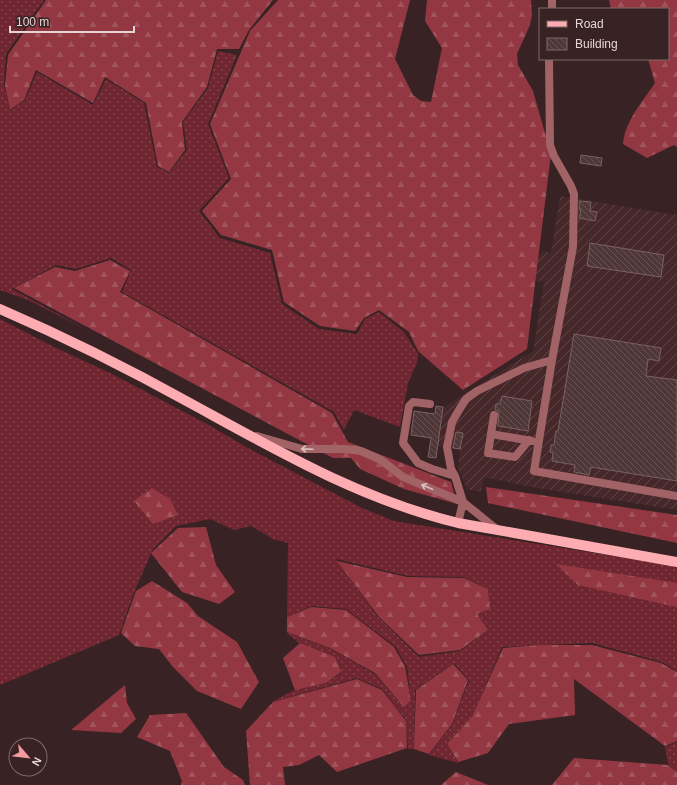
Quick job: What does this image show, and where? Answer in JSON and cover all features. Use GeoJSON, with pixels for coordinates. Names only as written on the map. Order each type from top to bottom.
{"type":"FeatureCollection","features":[{"type":"Feature","properties":{"kind":"main road"},"geometry":{"type":"LineString","coordinates":[[0,309],[124,368],[316,471],[399,506],[458,523],[677,562]]}},
{"type":"Feature","properties":{"kind":"lane"},"geometry":{"type":"LineString","coordinates":[[549,60],[550,144],[554,156],[574,194],[573,247],[552,360],[534,471],[677,496]]}},
{"type":"Feature","properties":{"kind":"lane"},"geometry":{"type":"LineString","coordinates":[[458,523],[463,502],[455,476],[450,469],[447,447],[452,422],[466,399],[477,391],[524,368],[552,360]]}},
{"type":"Feature","properties":{"kind":"lane"},"geometry":{"type":"LineString","coordinates":[[430,404],[413,402],[409,406],[403,443],[418,463],[455,476]]}},
{"type":"Feature","properties":{"kind":"lane"},"geometry":{"type":"LineString","coordinates":[[494,415],[488,453],[515,457],[529,440]]}},
{"type":"Feature","properties":{"kind":"lane"},"geometry":{"type":"LineString","coordinates":[[243,432],[302,449],[346,448],[361,451],[381,460],[403,477],[463,502],[500,531]]}},
{"type":"Feature","properties":{"kind":"lane"},"geometry":{"type":"LineString","coordinates":[[491,434],[539,442]]}},
{"type":"Feature","properties":{"kind":"shaded area"},"geometry":{"type":"Polygon","coordinates":[[[0,0],[44,0],[6,54],[4,85],[10,111],[25,100],[37,72],[93,105],[106,79],[144,103],[157,167],[169,173],[187,150],[183,122],[208,88],[218,51],[237,55],[208,124],[229,178],[199,211],[220,238],[270,253],[282,304],[319,329],[357,334],[365,319],[379,312],[404,332],[418,354],[417,363],[408,383],[400,427],[354,410],[344,430],[334,412],[122,292],[131,270],[111,258],[76,269],[56,265],[12,289],[91,332],[28,300],[0,290],[0,0]]]}},
{"type":"Feature","properties":{"kind":"shaded area"},"geometry":{"type":"Polygon","coordinates":[[[560,196],[677,215],[677,510],[531,487],[484,477],[481,492],[467,489],[458,469],[460,449],[438,446],[436,458],[428,457],[431,438],[411,435],[414,411],[435,414],[436,406],[444,407],[533,351],[544,282],[529,279],[533,254],[541,255],[542,251],[551,253],[560,196]]]}},
{"type":"Feature","properties":{"kind":"shaded area"},"geometry":{"type":"Polygon","coordinates":[[[0,319],[52,346],[110,373],[362,508],[394,521],[677,567],[677,671],[662,662],[592,643],[502,647],[472,718],[447,744],[458,763],[429,755],[452,725],[469,680],[454,663],[415,690],[414,749],[408,749],[406,720],[382,689],[357,678],[272,702],[294,690],[326,683],[341,673],[335,657],[299,643],[286,632],[329,648],[375,674],[404,707],[411,701],[407,667],[396,647],[346,609],[311,606],[287,617],[288,543],[273,539],[251,526],[234,530],[210,519],[176,526],[153,549],[135,590],[119,635],[0,685],[0,319]],[[336,559],[377,616],[419,657],[460,651],[488,630],[477,614],[490,609],[488,589],[464,577],[408,576],[336,559]]]}},
{"type":"Feature","properties":{"kind":"shaded area"},"geometry":{"type":"Polygon","coordinates":[[[677,742],[677,772],[668,764],[665,747],[677,742]]]}},
{"type":"Feature","properties":{"kind":"green space"},"geometry":{"type":"Polygon","coordinates":[[[46,0],[273,0],[249,30],[239,49],[217,49],[207,87],[182,122],[185,150],[169,172],[158,166],[146,103],[105,77],[93,103],[36,70],[24,100],[10,110],[5,86],[8,55],[46,0]]]}},
{"type":"Feature","properties":{"kind":"green space"},"geometry":{"type":"Polygon","coordinates":[[[278,0],[410,0],[395,59],[413,95],[421,101],[431,102],[442,48],[425,21],[427,0],[531,0],[532,15],[530,25],[517,54],[518,65],[533,91],[551,154],[527,349],[463,390],[418,351],[409,332],[379,310],[364,318],[355,331],[320,326],[284,302],[272,250],[221,235],[202,211],[231,179],[210,124],[250,31],[278,0]]]}},
{"type":"Feature","properties":{"kind":"green space"},"geometry":{"type":"Polygon","coordinates":[[[609,0],[677,0],[677,147],[674,145],[647,158],[623,144],[624,136],[631,119],[655,83],[648,60],[669,60],[669,8],[611,8],[609,0]]]}},
{"type":"Feature","properties":{"kind":"green space"},"geometry":{"type":"Polygon","coordinates":[[[110,260],[130,271],[120,292],[332,413],[348,442],[451,482],[457,504],[404,489],[360,469],[351,458],[333,458],[14,288],[55,267],[75,271],[110,260]]]}},
{"type":"Feature","properties":{"kind":"green space"},"geometry":{"type":"Polygon","coordinates":[[[486,487],[677,515],[677,543],[488,503],[486,487]]]}},
{"type":"Feature","properties":{"kind":"green space"},"geometry":{"type":"Polygon","coordinates":[[[152,488],[170,499],[178,515],[153,524],[134,501],[152,488]]]}},
{"type":"Feature","properties":{"kind":"green space"},"geometry":{"type":"Polygon","coordinates":[[[206,527],[216,565],[235,592],[219,604],[182,592],[151,553],[178,528],[206,527]]]}},
{"type":"Feature","properties":{"kind":"green space"},"geometry":{"type":"Polygon","coordinates":[[[337,561],[407,577],[464,578],[488,589],[490,609],[477,614],[488,630],[460,650],[419,655],[379,617],[337,561]]]}},
{"type":"Feature","properties":{"kind":"green space"},"geometry":{"type":"Polygon","coordinates":[[[556,564],[677,583],[677,607],[578,585],[556,564]]]}},
{"type":"Feature","properties":{"kind":"green space"},"geometry":{"type":"Polygon","coordinates":[[[152,581],[187,603],[198,616],[237,642],[259,682],[241,709],[197,691],[173,667],[159,649],[135,646],[121,633],[136,591],[152,581]]]}},
{"type":"Feature","properties":{"kind":"green space"},"geometry":{"type":"Polygon","coordinates":[[[311,607],[346,610],[394,647],[405,666],[411,701],[404,707],[375,673],[330,648],[287,632],[287,617],[311,607]]]}},
{"type":"Feature","properties":{"kind":"green space"},"geometry":{"type":"Polygon","coordinates":[[[300,643],[335,657],[341,672],[326,683],[295,690],[283,658],[300,643]]]}},
{"type":"Feature","properties":{"kind":"green space"},"geometry":{"type":"Polygon","coordinates":[[[540,645],[592,645],[661,663],[677,672],[677,741],[665,746],[574,679],[575,715],[509,724],[488,753],[458,762],[447,744],[472,717],[503,648],[540,645]]]}},
{"type":"Feature","properties":{"kind":"green space"},"geometry":{"type":"Polygon","coordinates":[[[453,664],[468,680],[452,724],[429,754],[414,749],[416,690],[453,664]]]}},
{"type":"Feature","properties":{"kind":"green space"},"geometry":{"type":"Polygon","coordinates":[[[357,679],[382,690],[406,721],[407,748],[337,772],[319,755],[299,765],[283,767],[285,785],[250,785],[246,731],[273,702],[357,679]]]}},
{"type":"Feature","properties":{"kind":"green space"},"geometry":{"type":"Polygon","coordinates":[[[125,685],[127,703],[136,719],[121,733],[71,730],[125,685]]]}},
{"type":"Feature","properties":{"kind":"green space"},"geometry":{"type":"Polygon","coordinates":[[[186,713],[224,767],[243,780],[245,785],[181,785],[182,781],[170,751],[137,737],[150,715],[186,713]]]}},
{"type":"Feature","properties":{"kind":"green space"},"geometry":{"type":"Polygon","coordinates":[[[574,758],[668,765],[677,772],[677,785],[552,785],[574,758]]]}},
{"type":"Feature","properties":{"kind":"green space"},"geometry":{"type":"Polygon","coordinates":[[[456,772],[488,785],[441,785],[456,772]]]}},
{"type":"Feature","properties":{"kind":"building"},"geometry":{"type":"Polygon","coordinates":[[[581,155],[602,158],[601,166],[580,163],[581,155]]]}},
{"type":"Feature","properties":{"kind":"building"},"geometry":{"type":"Polygon","coordinates":[[[580,201],[591,202],[590,211],[597,212],[595,221],[579,218],[581,210],[579,209],[580,201]]]}},
{"type":"Feature","properties":{"kind":"building"},"geometry":{"type":"Polygon","coordinates":[[[590,243],[664,255],[661,277],[587,266],[590,243]]]}},
{"type":"Feature","properties":{"kind":"building"},"geometry":{"type":"Polygon","coordinates":[[[574,334],[661,348],[659,361],[648,359],[646,376],[677,380],[677,481],[591,467],[589,475],[574,472],[575,465],[552,461],[553,453],[550,452],[551,445],[554,445],[556,431],[558,431],[574,334]]]}},
{"type":"Feature","properties":{"kind":"building"},"geometry":{"type":"Polygon","coordinates":[[[502,396],[532,401],[528,431],[498,426],[499,411],[495,410],[496,404],[500,404],[502,396]]]}},
{"type":"Feature","properties":{"kind":"building"},"geometry":{"type":"Polygon","coordinates":[[[436,406],[443,407],[436,458],[428,457],[431,438],[411,435],[414,411],[435,414],[436,406]]]}},
{"type":"Feature","properties":{"kind":"building"},"geometry":{"type":"Polygon","coordinates":[[[456,432],[463,433],[460,449],[453,448],[456,432]]]}}]}
